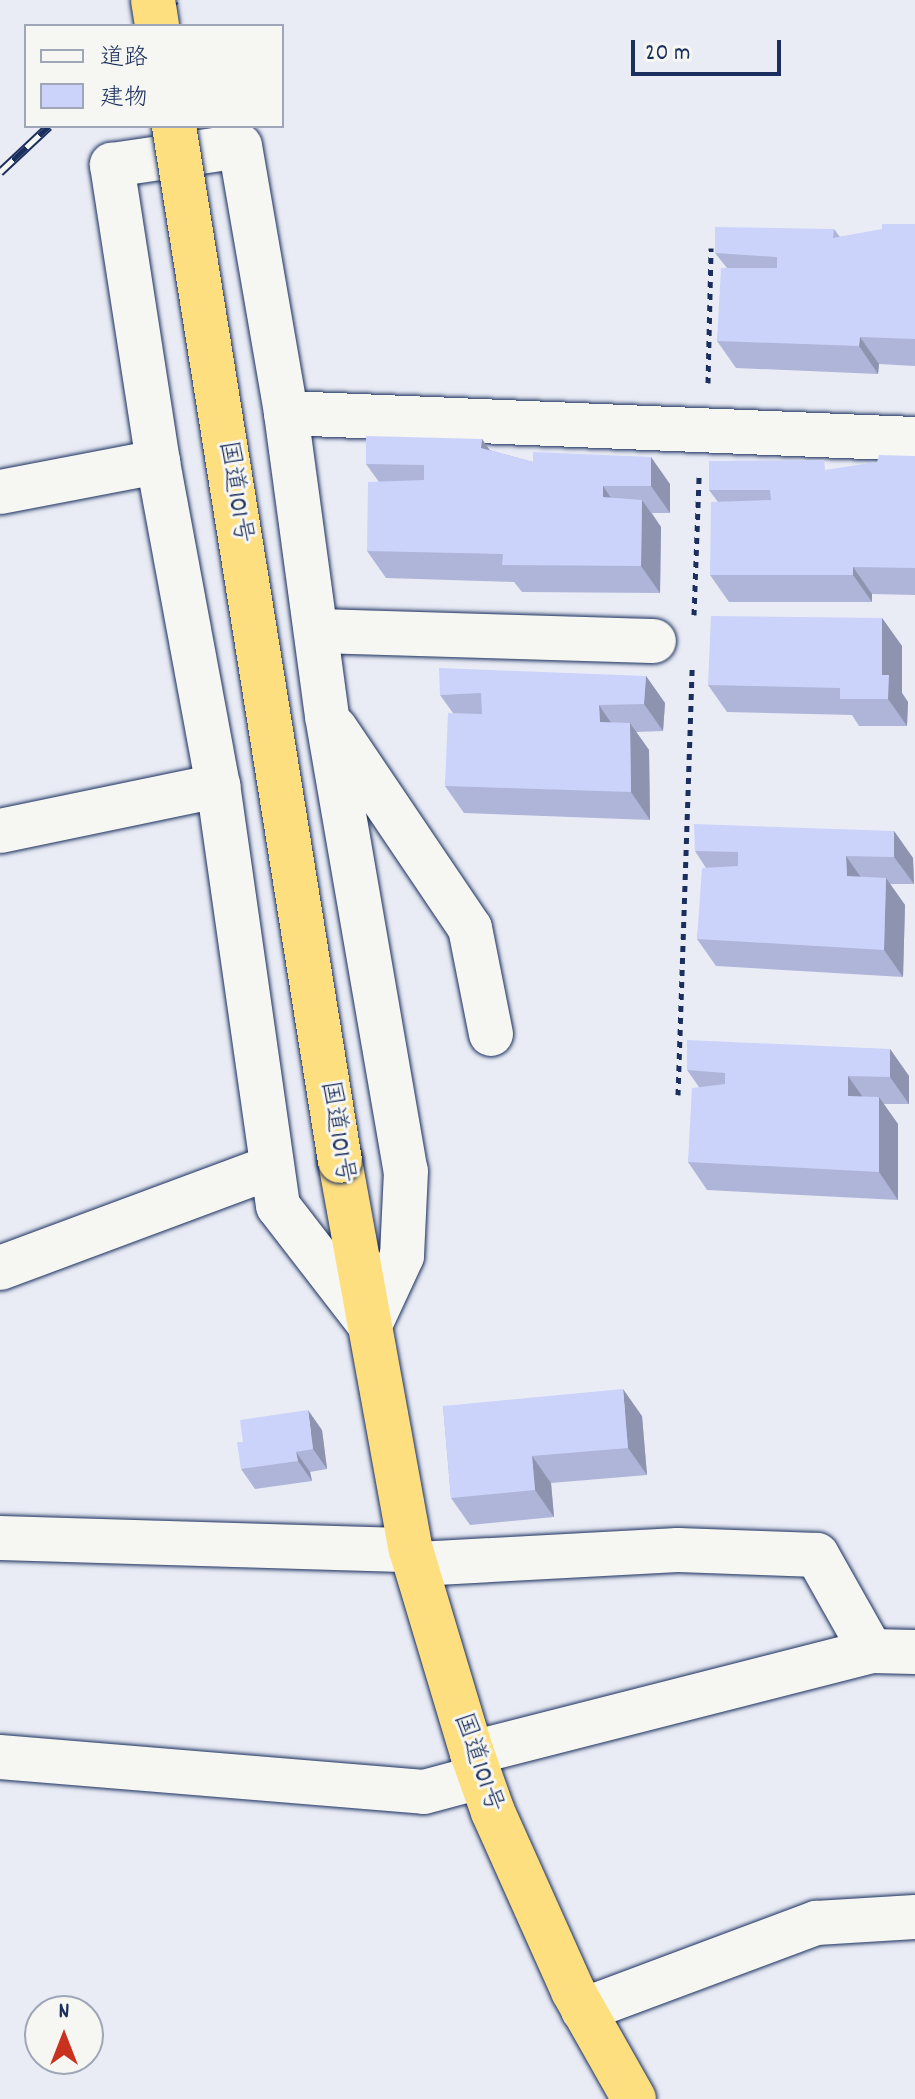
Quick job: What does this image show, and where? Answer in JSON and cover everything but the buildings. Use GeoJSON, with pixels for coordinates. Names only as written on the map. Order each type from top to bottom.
{"type":"FeatureCollection","features":[{"type":"Feature","properties":{"kind":"highway"},"geometry":{"type":"LineString","coordinates":[[153,0],[157,24]]}},
{"type":"Feature","properties":{"kind":"highway","name":"国道101号"},"geometry":{"type":"LineString","coordinates":[[174,128],[340,1161],[414,1557],[476,1765],[499,1826],[583,2010],[634,2099]]}},
{"type":"Feature","properties":{"kind":"street"},"geometry":{"type":"LineString","coordinates":[[240,146],[286,413],[327,716],[406,1171],[402,1256],[370,1325],[278,1206],[218,786],[158,462],[112,165],[240,146]]}},
{"type":"Feature","properties":{"kind":"street"},"geometry":{"type":"LineString","coordinates":[[286,413],[915,439]]}},
{"type":"Feature","properties":{"kind":"street"},"geometry":{"type":"LineString","coordinates":[[0,492],[158,462]]}},
{"type":"Feature","properties":{"kind":"street"},"geometry":{"type":"LineString","coordinates":[[316,631],[654,641]]}},
{"type":"Feature","properties":{"kind":"street"},"geometry":{"type":"LineString","coordinates":[[327,716],[470,928],[491,1034]]}},
{"type":"Feature","properties":{"kind":"street"},"geometry":{"type":"LineString","coordinates":[[0,831],[218,786]]}},
{"type":"Feature","properties":{"kind":"street"},"geometry":{"type":"LineString","coordinates":[[0,1268],[272,1167]]}},
{"type":"Feature","properties":{"kind":"street"},"geometry":{"type":"LineString","coordinates":[[0,1538],[414,1557],[678,1550],[817,1555],[871,1651]]}},
{"type":"Feature","properties":{"kind":"street"},"geometry":{"type":"LineString","coordinates":[[0,1757],[424,1792],[476,1765],[871,1651],[915,1652]]}},
{"type":"Feature","properties":{"kind":"street"},"geometry":{"type":"LineString","coordinates":[[583,2010],[816,1923],[915,1917]]}},
{"type":"Feature","properties":{"kind":"path"},"geometry":{"type":"LineString","coordinates":[[708,398],[711,248]]}},
{"type":"Feature","properties":{"kind":"path"},"geometry":{"type":"LineString","coordinates":[[694,619],[699,476]]}},
{"type":"Feature","properties":{"kind":"path"},"geometry":{"type":"LineString","coordinates":[[678,1095],[692,666]]}},
{"type":"Feature","properties":{"kind":"railway"},"geometry":{"type":"LineString","coordinates":[[151,24],[175,0]]}},
{"type":"Feature","properties":{"kind":"railway"},"geometry":{"type":"LineString","coordinates":[[0,172],[47,128]]}}]}
